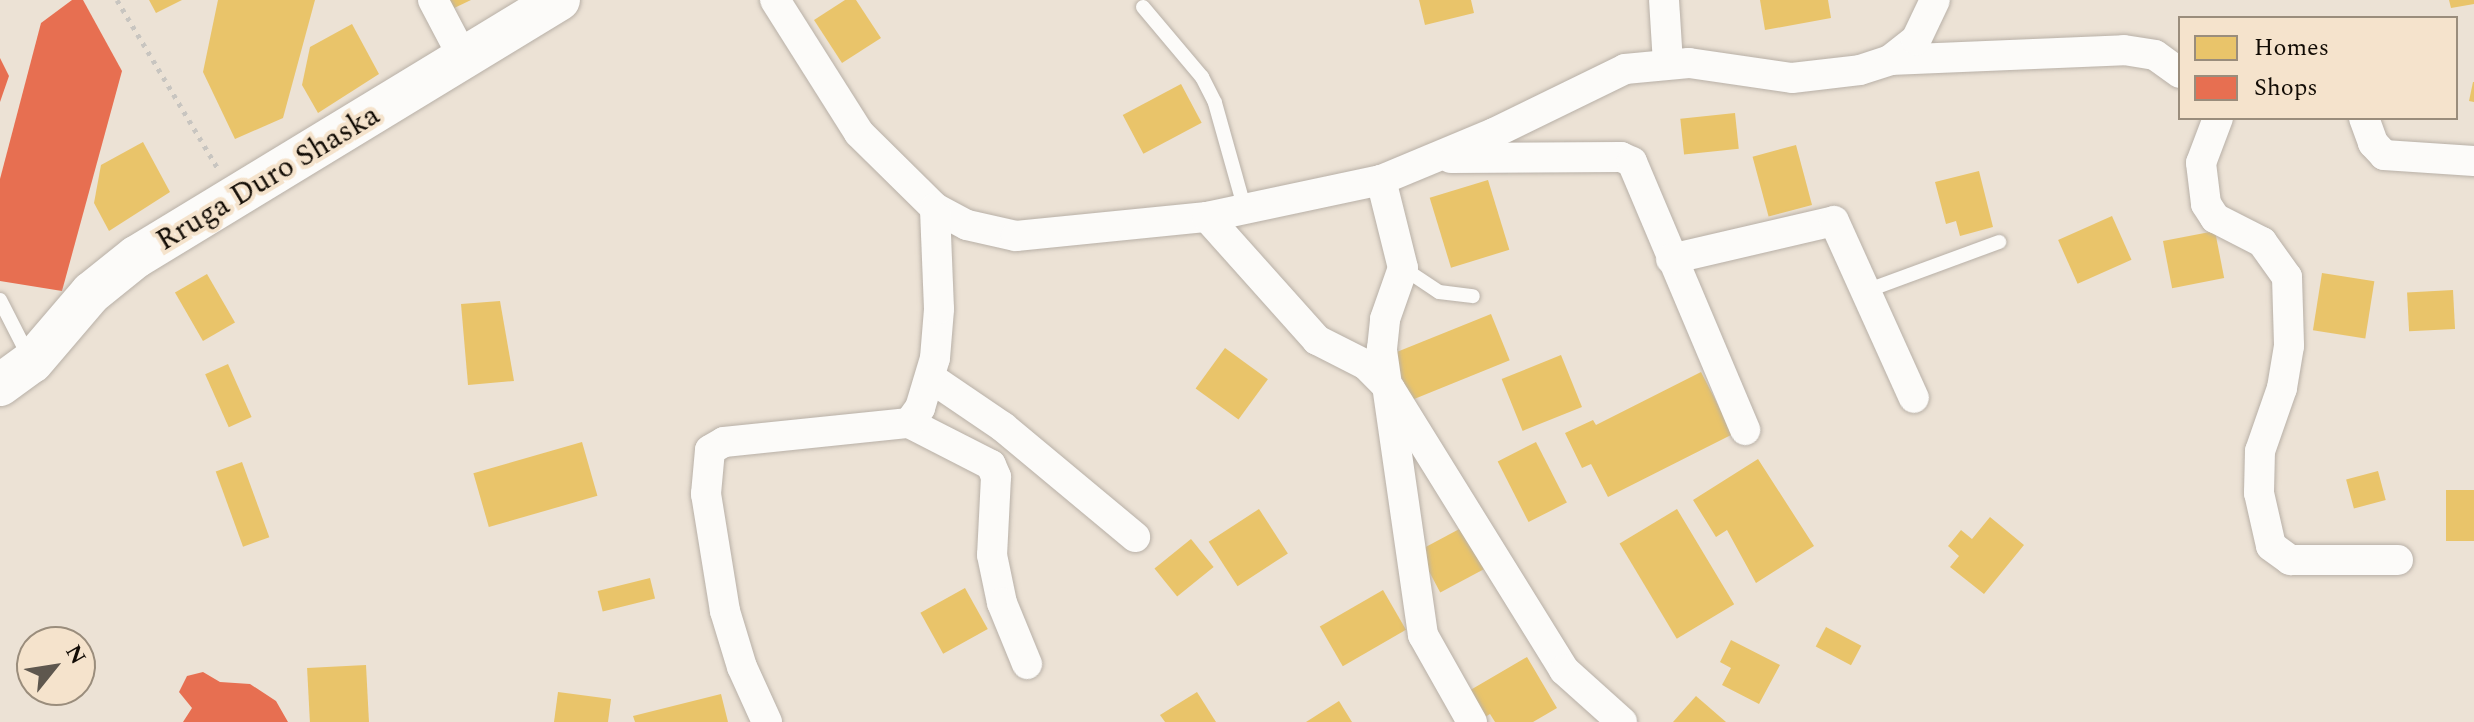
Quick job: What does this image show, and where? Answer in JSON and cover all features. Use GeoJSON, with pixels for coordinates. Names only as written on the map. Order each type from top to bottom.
{"type":"FeatureCollection","features":[{"type":"Feature","properties":{"kind":"main road","name":"Rruga Duro Shaska"},"geometry":{"type":"LineString","coordinates":[[16,374],[91,293],[136,257],[559,0]]}},
{"type":"Feature","properties":{"kind":"street"},"geometry":{"type":"LineString","coordinates":[[433,0],[464,59]]}},
{"type":"Feature","properties":{"kind":"street"},"geometry":{"type":"LineString","coordinates":[[775,0],[859,133],[935,208],[967,225],[1016,236],[1207,217],[1381,180],[1437,158],[1596,80],[1668,63],[1824,77],[1890,60],[2124,50],[2155,55],[2178,72]]}},
{"type":"Feature","properties":{"kind":"street"},"geometry":{"type":"LineString","coordinates":[[1664,0],[1668,63]]}},
{"type":"Feature","properties":{"kind":"street"},"geometry":{"type":"LineString","coordinates":[[1890,60],[1916,40],[1935,0]]}},
{"type":"Feature","properties":{"kind":"street"},"geometry":{"type":"LineString","coordinates":[[2217,120],[2201,163],[2206,204],[2215,218],[2262,242],[2287,277],[2289,346],[2282,388],[2260,451],[2259,493],[2271,546],[2290,560],[2398,560]]}},
{"type":"Feature","properties":{"kind":"street"},"geometry":{"type":"LineString","coordinates":[[2365,120],[2373,143],[2384,155],[2474,161]]}},
{"type":"Feature","properties":{"kind":"street"},"geometry":{"type":"LineString","coordinates":[[1437,158],[1621,157],[1637,172],[1745,430]]}},
{"type":"Feature","properties":{"kind":"street"},"geometry":{"type":"LineString","coordinates":[[1381,180],[1403,268],[1383,334],[1423,635],[1439,671],[1472,722]]}},
{"type":"Feature","properties":{"kind":"street"},"geometry":{"type":"LineString","coordinates":[[909,423],[931,378],[939,309],[935,208]]}},
{"type":"Feature","properties":{"kind":"street"},"geometry":{"type":"LineString","coordinates":[[1207,217],[1317,340],[1366,365],[1390,389],[1564,670],[1622,722]]}},
{"type":"Feature","properties":{"kind":"street"},"geometry":{"type":"LineString","coordinates":[[1671,259],[1834,221],[1914,398]]}},
{"type":"Feature","properties":{"kind":"street"},"geometry":{"type":"LineString","coordinates":[[931,378],[1003,427],[1135,537]]}},
{"type":"Feature","properties":{"kind":"street"},"geometry":{"type":"LineString","coordinates":[[767,722],[742,667],[725,611],[706,494],[710,450],[724,442],[909,423],[991,465],[996,477],[992,555],[1002,603],[1027,664]]}},
{"type":"Feature","properties":{"kind":"lane"},"geometry":{"type":"LineString","coordinates":[[1143,7],[1202,77],[1215,103],[1245,210]]}},
{"type":"Feature","properties":{"kind":"lane"},"geometry":{"type":"LineString","coordinates":[[1866,291],[1999,242]]}},
{"type":"Feature","properties":{"kind":"lane"},"geometry":{"type":"LineString","coordinates":[[1403,268],[1439,292],[1473,296]]}},
{"type":"Feature","properties":{"kind":"lane"},"geometry":{"type":"LineString","coordinates":[[0,300],[16,374]]}},
{"type":"Feature","properties":{"kind":"path"},"geometry":{"type":"LineString","coordinates":[[117,0],[236,197]]}},
{"type":"Feature","properties":{"kind":"building: Homes"},"geometry":{"type":"Polygon","coordinates":[[[149,0],[182,0],[156,13],[149,0]]]}},
{"type":"Feature","properties":{"kind":"building: Homes"},"geometry":{"type":"Polygon","coordinates":[[[218,0],[315,0],[283,118],[235,139],[203,72],[218,0]]]}},
{"type":"Feature","properties":{"kind":"building: Homes"},"geometry":{"type":"Polygon","coordinates":[[[446,0],[471,0],[450,10],[446,0]]]}},
{"type":"Feature","properties":{"kind":"building: Homes"},"geometry":{"type":"Polygon","coordinates":[[[845,0],[856,0],[881,38],[842,63],[814,20],[845,0]]]}},
{"type":"Feature","properties":{"kind":"building: Homes"},"geometry":{"type":"Polygon","coordinates":[[[1419,0],[1471,0],[1474,13],[1425,25],[1419,0]]]}},
{"type":"Feature","properties":{"kind":"building: Homes"},"geometry":{"type":"Polygon","coordinates":[[[1760,0],[1828,0],[1831,18],[1765,30],[1760,0]]]}},
{"type":"Feature","properties":{"kind":"building: Homes"},"geometry":{"type":"Polygon","coordinates":[[[2449,0],[2474,0],[2474,4],[2451,8],[2449,0]]]}},
{"type":"Feature","properties":{"kind":"building: Homes"},"geometry":{"type":"Polygon","coordinates":[[[352,24],[379,74],[318,113],[302,85],[310,47],[352,24]]]}},
{"type":"Feature","properties":{"kind":"building: Homes"},"geometry":{"type":"Polygon","coordinates":[[[2474,82],[2474,102],[2469,101],[2474,82]]]}},
{"type":"Feature","properties":{"kind":"building: Homes"},"geometry":{"type":"Polygon","coordinates":[[[1181,84],[1202,123],[1143,154],[1123,115],[1181,84]]]}},
{"type":"Feature","properties":{"kind":"building: Homes"},"geometry":{"type":"Polygon","coordinates":[[[1735,113],[1739,149],[1684,155],[1680,119],[1735,113]]]}},
{"type":"Feature","properties":{"kind":"building: Homes"},"geometry":{"type":"Polygon","coordinates":[[[143,142],[170,192],[109,231],[94,203],[101,165],[143,142]]]}},
{"type":"Feature","properties":{"kind":"building: Homes"},"geometry":{"type":"Polygon","coordinates":[[[1796,145],[1812,205],[1769,217],[1753,157],[1796,145]]]}},
{"type":"Feature","properties":{"kind":"building: Homes"},"geometry":{"type":"Polygon","coordinates":[[[1979,171],[1993,227],[1960,236],[1956,221],[1946,224],[1935,182],[1979,171]]]}},
{"type":"Feature","properties":{"kind":"building: Homes"},"geometry":{"type":"Polygon","coordinates":[[[1488,180],[1509,250],[1451,268],[1430,198],[1488,180]]]}},
{"type":"Feature","properties":{"kind":"building: Homes"},"geometry":{"type":"Polygon","coordinates":[[[2112,216],[2132,260],[2078,284],[2058,240],[2112,216]]]}},
{"type":"Feature","properties":{"kind":"building: Homes"},"geometry":{"type":"Polygon","coordinates":[[[2215,231],[2224,278],[2172,288],[2163,241],[2215,231]]]}},
{"type":"Feature","properties":{"kind":"building: Homes"},"geometry":{"type":"Polygon","coordinates":[[[2322,273],[2374,281],[2365,339],[2313,330],[2322,273]]]}},
{"type":"Feature","properties":{"kind":"building: Homes"},"geometry":{"type":"Polygon","coordinates":[[[207,274],[235,322],[203,341],[175,292],[207,274]]]}},
{"type":"Feature","properties":{"kind":"building: Homes"},"geometry":{"type":"Polygon","coordinates":[[[2453,290],[2455,329],[2409,331],[2407,292],[2453,290]]]}},
{"type":"Feature","properties":{"kind":"building: Homes"},"geometry":{"type":"Polygon","coordinates":[[[500,301],[514,381],[468,385],[461,304],[500,301]]]}},
{"type":"Feature","properties":{"kind":"building: Homes"},"geometry":{"type":"Polygon","coordinates":[[[1491,314],[1510,360],[1411,400],[1392,354],[1491,314]]]}},
{"type":"Feature","properties":{"kind":"building: Homes"},"geometry":{"type":"Polygon","coordinates":[[[1225,348],[1268,379],[1238,420],[1196,388],[1225,348]]]}},
{"type":"Feature","properties":{"kind":"building: Homes"},"geometry":{"type":"Polygon","coordinates":[[[1561,355],[1582,407],[1523,431],[1502,379],[1561,355]]]}},
{"type":"Feature","properties":{"kind":"building: Homes"},"geometry":{"type":"Polygon","coordinates":[[[228,364],[252,417],[229,427],[205,374],[228,364]]]}},
{"type":"Feature","properties":{"kind":"building: Homes"},"geometry":{"type":"Polygon","coordinates":[[[1701,372],[1733,434],[1608,497],[1591,464],[1582,468],[1565,433],[1593,420],[1596,425],[1701,372]]]}},
{"type":"Feature","properties":{"kind":"building: Homes"},"geometry":{"type":"Polygon","coordinates":[[[582,442],[597,496],[489,527],[473,473],[582,442]]]}},
{"type":"Feature","properties":{"kind":"building: Homes"},"geometry":{"type":"Polygon","coordinates":[[[1536,442],[1567,503],[1529,522],[1498,462],[1536,442]]]}},
{"type":"Feature","properties":{"kind":"building: Homes"},"geometry":{"type":"Polygon","coordinates":[[[1758,459],[1814,546],[1756,583],[1727,530],[1716,537],[1693,500],[1758,459]]]}},
{"type":"Feature","properties":{"kind":"building: Homes"},"geometry":{"type":"Polygon","coordinates":[[[242,462],[269,537],[243,547],[216,472],[242,462]]]}},
{"type":"Feature","properties":{"kind":"building: Homes"},"geometry":{"type":"Polygon","coordinates":[[[2378,471],[2386,500],[2354,509],[2346,480],[2378,471]]]}},
{"type":"Feature","properties":{"kind":"building: Homes"},"geometry":{"type":"Polygon","coordinates":[[[2446,490],[2474,490],[2474,541],[2446,541],[2446,490]]]}},
{"type":"Feature","properties":{"kind":"building: Homes"},"geometry":{"type":"Polygon","coordinates":[[[1259,509],[1288,553],[1238,586],[1209,542],[1259,509]]]}},
{"type":"Feature","properties":{"kind":"building: Homes"},"geometry":{"type":"Polygon","coordinates":[[[1677,509],[1734,604],[1677,639],[1620,544],[1677,509]]]}},
{"type":"Feature","properties":{"kind":"building: Homes"},"geometry":{"type":"Polygon","coordinates":[[[1990,517],[2024,545],[1984,594],[1950,567],[1959,556],[1948,546],[1961,530],[1972,539],[1990,517]]]}},
{"type":"Feature","properties":{"kind":"building: Homes"},"geometry":{"type":"Polygon","coordinates":[[[1465,526],[1487,567],[1440,592],[1418,551],[1465,526]]]}},
{"type":"Feature","properties":{"kind":"building: Homes"},"geometry":{"type":"Polygon","coordinates":[[[1191,539],[1214,567],[1177,597],[1154,569],[1191,539]]]}},
{"type":"Feature","properties":{"kind":"building: Homes"},"geometry":{"type":"Polygon","coordinates":[[[650,578],[655,598],[603,611],[598,591],[650,578]]]}},
{"type":"Feature","properties":{"kind":"building: Homes"},"geometry":{"type":"Polygon","coordinates":[[[965,588],[988,629],[943,654],[920,613],[965,588]]]}},
{"type":"Feature","properties":{"kind":"building: Homes"},"geometry":{"type":"Polygon","coordinates":[[[1383,590],[1406,630],[1343,666],[1320,626],[1383,590]]]}},
{"type":"Feature","properties":{"kind":"building: Homes"},"geometry":{"type":"Polygon","coordinates":[[[1826,627],[1861,646],[1851,665],[1816,646],[1826,627]]]}},
{"type":"Feature","properties":{"kind":"building: Homes"},"geometry":{"type":"Polygon","coordinates":[[[1731,640],[1780,665],[1759,704],[1722,685],[1731,668],[1720,662],[1731,640]]]}},
{"type":"Feature","properties":{"kind":"building: Homes"},"geometry":{"type":"Polygon","coordinates":[[[1527,657],[1557,708],[1533,722],[1495,722],[1490,714],[1482,719],[1467,692],[1527,657]]]}},
{"type":"Feature","properties":{"kind":"building: Homes"},"geometry":{"type":"Polygon","coordinates":[[[366,665],[369,722],[310,722],[307,668],[366,665]]]}},
{"type":"Feature","properties":{"kind":"building: Homes"},"geometry":{"type":"Polygon","coordinates":[[[558,692],[611,699],[608,722],[554,722],[558,692]]]}},
{"type":"Feature","properties":{"kind":"building: Homes"},"geometry":{"type":"Polygon","coordinates":[[[1197,692],[1216,722],[1165,722],[1160,715],[1197,692]]]}},
{"type":"Feature","properties":{"kind":"building: Homes"},"geometry":{"type":"Polygon","coordinates":[[[721,694],[728,722],[635,722],[633,716],[721,694]]]}},
{"type":"Feature","properties":{"kind":"building: Homes"},"geometry":{"type":"Polygon","coordinates":[[[1696,696],[1726,722],[1673,722],[1696,696]]]}},
{"type":"Feature","properties":{"kind":"building: Homes"},"geometry":{"type":"Polygon","coordinates":[[[1339,701],[1352,722],[1306,722],[1339,701]]]}},
{"type":"Feature","properties":{"kind":"building: Shops"},"geometry":{"type":"Polygon","coordinates":[[[72,0],[83,0],[122,71],[62,291],[0,281],[0,179],[41,23],[72,0]]]}},
{"type":"Feature","properties":{"kind":"building: Shops"},"geometry":{"type":"Polygon","coordinates":[[[0,58],[9,76],[0,102],[0,58]]]}},
{"type":"Feature","properties":{"kind":"building: Shops"},"geometry":{"type":"Polygon","coordinates":[[[203,672],[220,682],[250,684],[276,701],[288,722],[183,722],[192,708],[179,692],[187,676],[203,672]]]}}]}
